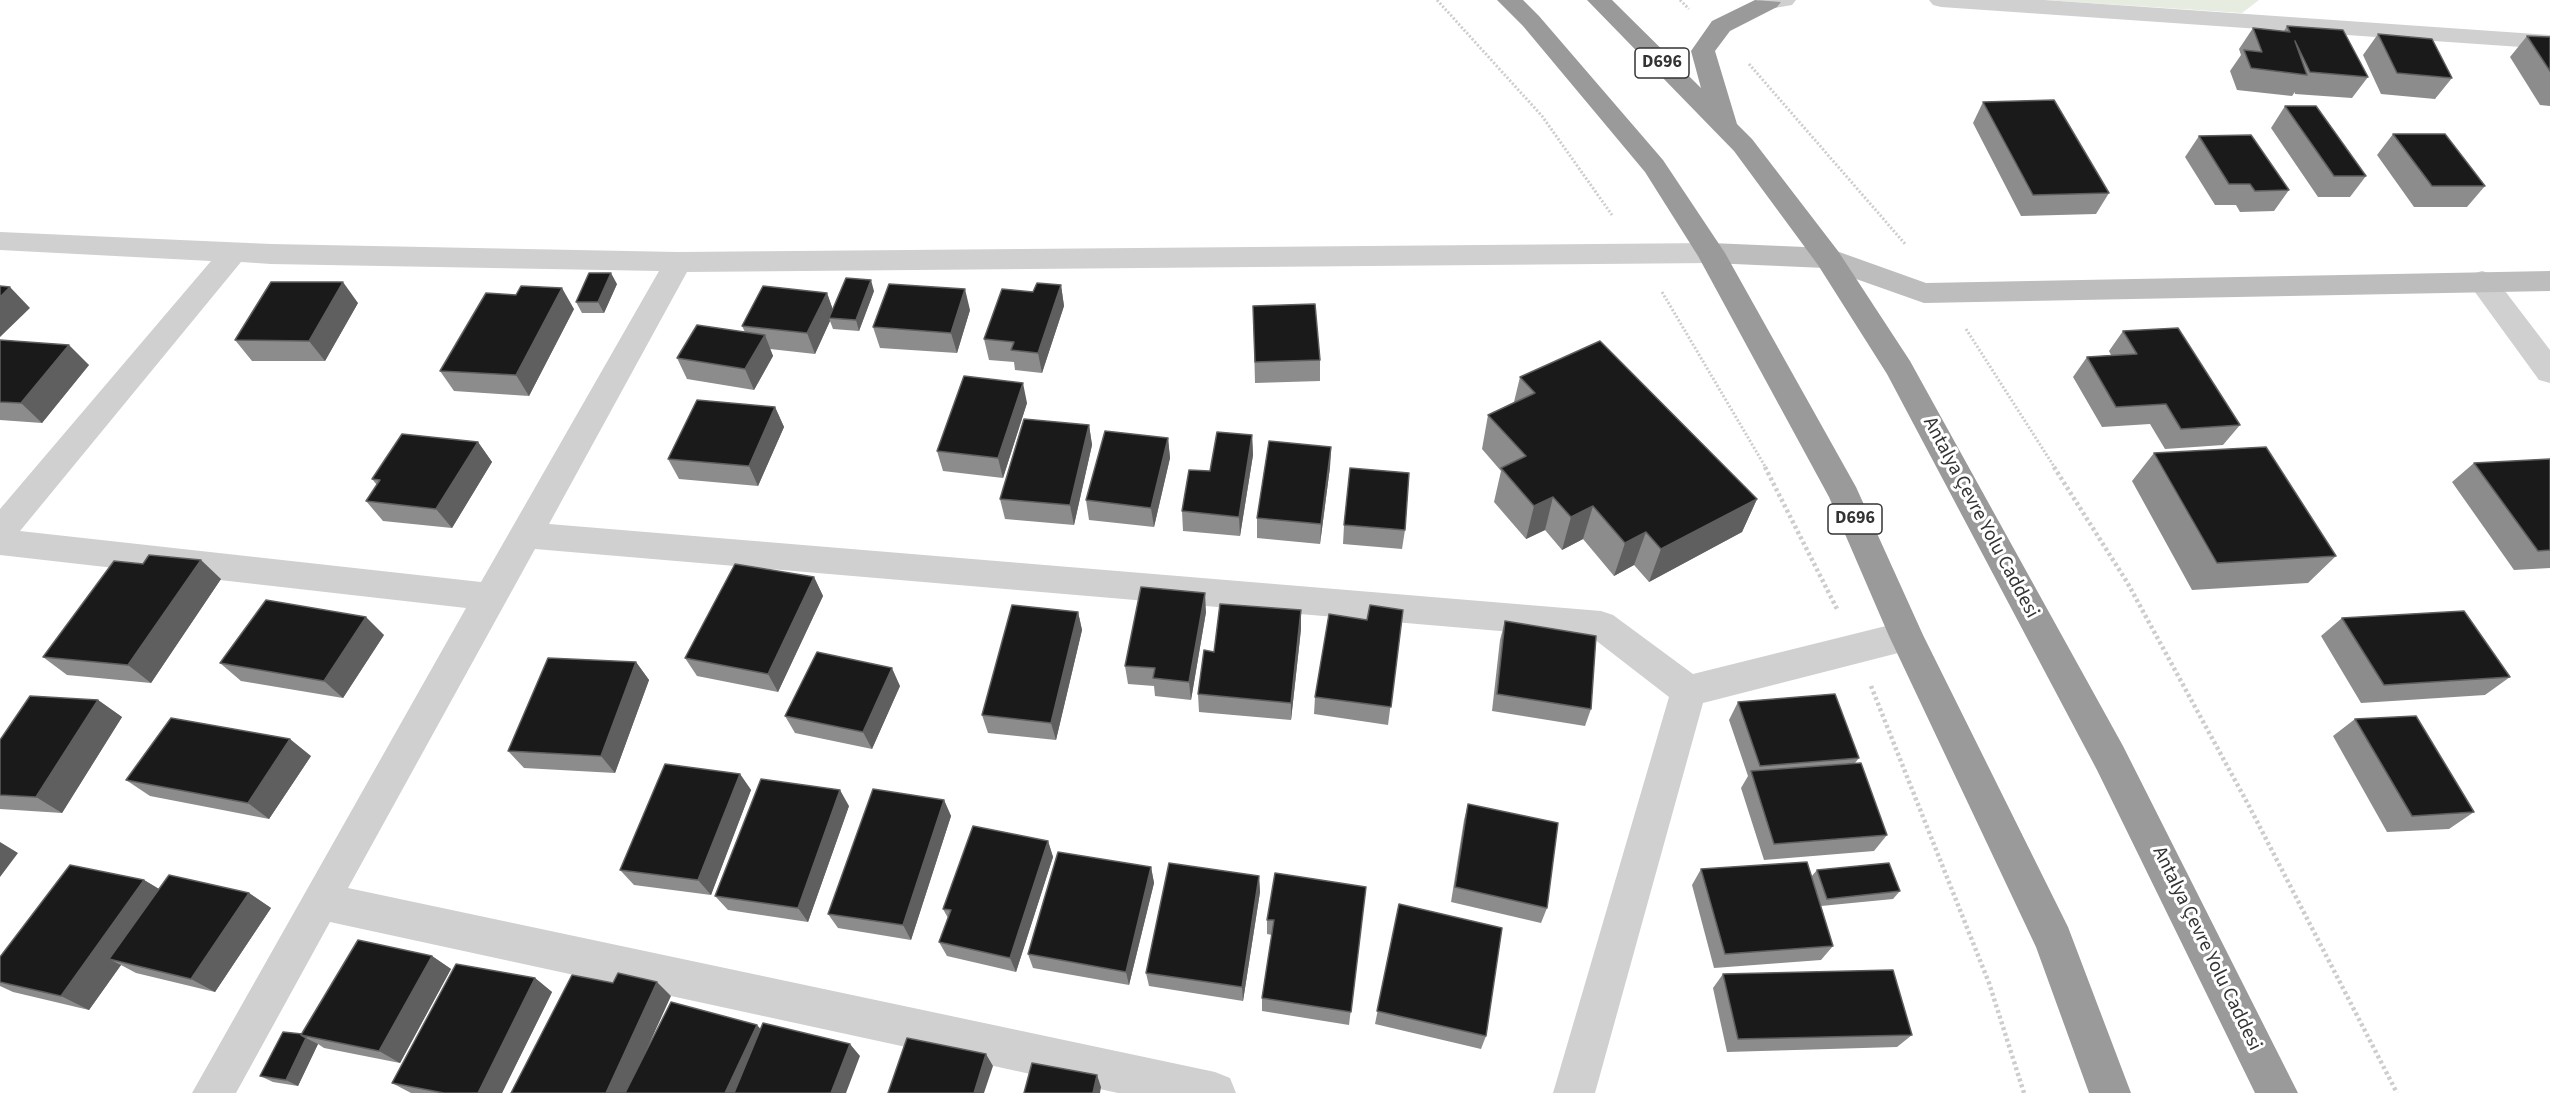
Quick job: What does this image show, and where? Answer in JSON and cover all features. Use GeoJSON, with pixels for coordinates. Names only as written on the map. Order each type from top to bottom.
{"type":"FeatureCollection","features":[{"type":"Feature","properties":{"kind":"highway","name":"D696"},"geometry":{"type":"LineString","coordinates":[[1509,0],[1531,21],[1654,166],[1711,253],[1845,496],[1906,636],[2054,941],[2110,1093]]}},
{"type":"Feature","properties":{"kind":"highway","name":"Antalya Çevre Yolu Caddesi"},"geometry":{"type":"LineString","coordinates":[[1599,0],[1743,145],[1828,258],[1899,369],[2110,758],[2277,1093]]}},
{"type":"Feature","properties":{"kind":"highway"},"geometry":{"type":"LineString","coordinates":[[1724,126],[1703,51],[1721,26],[1769,1]]}},
{"type":"Feature","properties":{"kind":"street"},"geometry":{"type":"LineString","coordinates":[[1941,0],[2550,42]]}},
{"type":"Feature","properties":{"kind":"street"},"geometry":{"type":"LineString","coordinates":[[2305,0],[2324,27]]}},
{"type":"Feature","properties":{"kind":"street"},"geometry":{"type":"LineString","coordinates":[[0,241],[234,252],[678,262],[1711,253],[1828,258],[1924,293],[2550,281]]}},
{"type":"Feature","properties":{"kind":"street"},"geometry":{"type":"LineString","coordinates":[[0,532],[234,252]]}},
{"type":"Feature","properties":{"kind":"street"},"geometry":{"type":"LineString","coordinates":[[213,1093],[678,262]]}},
{"type":"Feature","properties":{"kind":"street"},"geometry":{"type":"LineString","coordinates":[[2482,281],[2550,372]]}},
{"type":"Feature","properties":{"kind":"street"},"geometry":{"type":"LineString","coordinates":[[526,535],[1601,624],[1688,691]]}},
{"type":"Feature","properties":{"kind":"street"},"geometry":{"type":"LineString","coordinates":[[0,542],[490,597]]}},
{"type":"Feature","properties":{"kind":"street"},"geometry":{"type":"LineString","coordinates":[[1688,691],[1906,636]]}},
{"type":"Feature","properties":{"kind":"street"},"geometry":{"type":"LineString","coordinates":[[1574,1093],[1688,691]]}},
{"type":"Feature","properties":{"kind":"street"},"geometry":{"type":"LineString","coordinates":[[320,901],[1215,1093]]}},
{"type":"Feature","properties":{"kind":"path"},"geometry":{"type":"LineString","coordinates":[[1437,0],[1542,116],[1639,253],[1753,442],[1856,649],[1989,982],[2024,1093]]}},
{"type":"Feature","properties":{"kind":"path"},"geometry":{"type":"LineString","coordinates":[[1680,0],[1746,61],[1908,247],[1987,358],[2127,582],[2249,806],[2397,1093]]}},
{"type":"Feature","properties":{"kind":"shaded area"},"geometry":{"type":"Polygon","coordinates":[[[2044,0],[2259,0],[2242,13],[2044,0]]]}},
{"type":"Feature","properties":{"kind":"building"},"geometry":{"type":"Polygon","coordinates":[[[2287,26],[2343,30],[2368,77],[2310,72],[2295,41],[2307,75],[2251,68],[2244,50],[2262,52],[2253,28],[2290,32],[2287,26]]]}},
{"type":"Feature","properties":{"kind":"building"},"geometry":{"type":"Polygon","coordinates":[[[2378,34],[2432,39],[2452,78],[2397,73],[2378,34]]]}},
{"type":"Feature","properties":{"kind":"building"},"geometry":{"type":"Polygon","coordinates":[[[2527,36],[2550,37],[2550,71],[2527,36]]]}},
{"type":"Feature","properties":{"kind":"building"},"geometry":{"type":"Polygon","coordinates":[[[2054,100],[2109,193],[2033,195],[1983,102],[2054,100]]]}},
{"type":"Feature","properties":{"kind":"building"},"geometry":{"type":"Polygon","coordinates":[[[2285,106],[2316,106],[2366,176],[2334,176],[2285,106]]]}},
{"type":"Feature","properties":{"kind":"building"},"geometry":{"type":"Polygon","coordinates":[[[2393,134],[2445,134],[2485,186],[2432,186],[2393,134]]]}},
{"type":"Feature","properties":{"kind":"building"},"geometry":{"type":"Polygon","coordinates":[[[2251,135],[2289,190],[2255,191],[2250,184],[2229,184],[2199,136],[2251,135]]]}},
{"type":"Feature","properties":{"kind":"building"},"geometry":{"type":"Polygon","coordinates":[[[589,273],[611,273],[598,302],[576,302],[589,273]]]}},
{"type":"Feature","properties":{"kind":"building"},"geometry":{"type":"Polygon","coordinates":[[[846,278],[871,280],[856,320],[829,318],[846,278]]]}},
{"type":"Feature","properties":{"kind":"building"},"geometry":{"type":"Polygon","coordinates":[[[271,282],[343,282],[309,341],[235,340],[271,282]]]}},
{"type":"Feature","properties":{"kind":"building"},"geometry":{"type":"Polygon","coordinates":[[[1037,283],[1061,285],[1038,353],[1011,350],[1014,342],[984,339],[1002,289],[1033,292],[1037,283]]]}},
{"type":"Feature","properties":{"kind":"building"},"geometry":{"type":"Polygon","coordinates":[[[889,284],[965,289],[951,333],[873,327],[889,284]]]}},
{"type":"Feature","properties":{"kind":"building"},"geometry":{"type":"Polygon","coordinates":[[[0,286],[10,287],[0,297],[0,286]]]}},
{"type":"Feature","properties":{"kind":"building"},"geometry":{"type":"Polygon","coordinates":[[[521,286],[562,288],[516,375],[440,371],[486,293],[516,295],[521,286]]]}},
{"type":"Feature","properties":{"kind":"building"},"geometry":{"type":"Polygon","coordinates":[[[763,286],[827,293],[807,333],[742,326],[763,286]]]}},
{"type":"Feature","properties":{"kind":"building"},"geometry":{"type":"Polygon","coordinates":[[[1315,304],[1320,360],[1255,362],[1253,306],[1315,304]]]}},
{"type":"Feature","properties":{"kind":"building"},"geometry":{"type":"Polygon","coordinates":[[[697,325],[765,335],[745,369],[677,358],[697,325]]]}},
{"type":"Feature","properties":{"kind":"building"},"geometry":{"type":"Polygon","coordinates":[[[2178,328],[2240,425],[2181,429],[2166,404],[2116,407],[2087,357],[2137,354],[2123,331],[2178,328]]]}},
{"type":"Feature","properties":{"kind":"building"},"geometry":{"type":"Polygon","coordinates":[[[0,340],[69,345],[21,403],[0,402],[0,340]]]}},
{"type":"Feature","properties":{"kind":"building"},"geometry":{"type":"Polygon","coordinates":[[[1600,341],[1757,499],[1661,549],[1646,532],[1625,543],[1593,506],[1571,517],[1553,497],[1534,506],[1501,468],[1526,456],[1488,415],[1535,393],[1520,377],[1600,341]]]}},
{"type":"Feature","properties":{"kind":"building"},"geometry":{"type":"Polygon","coordinates":[[[964,376],[1023,383],[998,458],[937,451],[964,376]]]}},
{"type":"Feature","properties":{"kind":"building"},"geometry":{"type":"Polygon","coordinates":[[[697,400],[775,407],[749,466],[668,459],[697,400]]]}},
{"type":"Feature","properties":{"kind":"building"},"geometry":{"type":"Polygon","coordinates":[[[1024,419],[1089,425],[1070,505],[1000,499],[1024,419]]]}},
{"type":"Feature","properties":{"kind":"building"},"geometry":{"type":"Polygon","coordinates":[[[1105,431],[1168,438],[1151,508],[1086,500],[1105,431]]]}},
{"type":"Feature","properties":{"kind":"building"},"geometry":{"type":"Polygon","coordinates":[[[1217,432],[1252,435],[1239,517],[1182,511],[1189,470],[1210,471],[1217,432]]]}},
{"type":"Feature","properties":{"kind":"building"},"geometry":{"type":"Polygon","coordinates":[[[402,434],[478,442],[436,509],[366,501],[380,480],[372,479],[402,434]]]}},
{"type":"Feature","properties":{"kind":"building"},"geometry":{"type":"Polygon","coordinates":[[[1269,441],[1331,447],[1321,524],[1257,518],[1269,441]]]}},
{"type":"Feature","properties":{"kind":"building"},"geometry":{"type":"Polygon","coordinates":[[[2266,447],[2336,556],[2217,563],[2154,453],[2266,447]]]}},
{"type":"Feature","properties":{"kind":"building"},"geometry":{"type":"Polygon","coordinates":[[[2550,459],[2550,550],[2538,551],[2474,463],[2550,459]]]}},
{"type":"Feature","properties":{"kind":"building"},"geometry":{"type":"Polygon","coordinates":[[[1350,468],[1409,473],[1405,530],[1344,525],[1350,468]]]}},
{"type":"Feature","properties":{"kind":"building"},"geometry":{"type":"Polygon","coordinates":[[[149,555],[201,560],[128,665],[43,657],[114,561],[143,564],[149,555]]]}},
{"type":"Feature","properties":{"kind":"building"},"geometry":{"type":"Polygon","coordinates":[[[735,564],[814,577],[768,674],[685,658],[735,564]]]}},
{"type":"Feature","properties":{"kind":"building"},"geometry":{"type":"Polygon","coordinates":[[[1141,587],[1205,593],[1189,682],[1153,678],[1155,668],[1125,666],[1141,587]]]}},
{"type":"Feature","properties":{"kind":"building"},"geometry":{"type":"Polygon","coordinates":[[[266,600],[366,617],[324,681],[220,663],[266,600]]]}},
{"type":"Feature","properties":{"kind":"building"},"geometry":{"type":"Polygon","coordinates":[[[1220,604],[1301,610],[1291,703],[1198,694],[1204,650],[1214,652],[1220,604]]]}},
{"type":"Feature","properties":{"kind":"building"},"geometry":{"type":"Polygon","coordinates":[[[1012,605],[1078,612],[1051,723],[982,715],[1012,605]]]}},
{"type":"Feature","properties":{"kind":"building"},"geometry":{"type":"Polygon","coordinates":[[[1370,605],[1403,610],[1391,707],[1315,697],[1329,614],[1367,620],[1370,605]]]}},
{"type":"Feature","properties":{"kind":"building"},"geometry":{"type":"Polygon","coordinates":[[[2464,611],[2510,677],[2384,685],[2342,618],[2464,611]]]}},
{"type":"Feature","properties":{"kind":"building"},"geometry":{"type":"Polygon","coordinates":[[[1505,621],[1596,636],[1591,709],[1497,694],[1505,621]]]}},
{"type":"Feature","properties":{"kind":"building"},"geometry":{"type":"Polygon","coordinates":[[[817,652],[892,668],[863,732],[785,716],[817,652]]]}},
{"type":"Feature","properties":{"kind":"building"},"geometry":{"type":"Polygon","coordinates":[[[548,658],[636,662],[601,756],[508,751],[548,658]]]}},
{"type":"Feature","properties":{"kind":"building"},"geometry":{"type":"Polygon","coordinates":[[[1835,694],[1859,758],[1760,766],[1738,702],[1835,694]]]}},
{"type":"Feature","properties":{"kind":"building"},"geometry":{"type":"Polygon","coordinates":[[[30,696],[98,700],[36,797],[0,795],[0,740],[30,696]]]}},
{"type":"Feature","properties":{"kind":"building"},"geometry":{"type":"Polygon","coordinates":[[[2416,716],[2474,812],[2412,816],[2355,719],[2416,716]]]}},
{"type":"Feature","properties":{"kind":"building"},"geometry":{"type":"Polygon","coordinates":[[[171,718],[290,739],[248,803],[126,780],[171,718]]]}},
{"type":"Feature","properties":{"kind":"building"},"geometry":{"type":"Polygon","coordinates":[[[1861,763],[1887,835],[1774,844],[1751,771],[1861,763]]]}},
{"type":"Feature","properties":{"kind":"building"},"geometry":{"type":"Polygon","coordinates":[[[665,764],[740,774],[698,880],[620,870],[665,764]]]}},
{"type":"Feature","properties":{"kind":"building"},"geometry":{"type":"Polygon","coordinates":[[[761,779],[840,790],[798,908],[715,896],[761,779]]]}},
{"type":"Feature","properties":{"kind":"building"},"geometry":{"type":"Polygon","coordinates":[[[873,789],[944,800],[903,925],[828,914],[873,789]]]}},
{"type":"Feature","properties":{"kind":"building"},"geometry":{"type":"Polygon","coordinates":[[[1468,804],[1558,823],[1547,908],[1455,887],[1468,804]]]}},
{"type":"Feature","properties":{"kind":"building"},"geometry":{"type":"Polygon","coordinates":[[[973,826],[1048,841],[1010,958],[939,942],[951,910],[943,909],[973,826]]]}},
{"type":"Feature","properties":{"kind":"building"},"geometry":{"type":"Polygon","coordinates":[[[1058,852],[1151,867],[1126,972],[1028,954],[1058,852]]]}},
{"type":"Feature","properties":{"kind":"building"},"geometry":{"type":"Polygon","coordinates":[[[1807,862],[1833,946],[1725,954],[1701,869],[1807,862]]]}},
{"type":"Feature","properties":{"kind":"building"},"geometry":{"type":"Polygon","coordinates":[[[1169,863],[1259,876],[1242,987],[1146,973],[1169,863]]]}},
{"type":"Feature","properties":{"kind":"building"},"geometry":{"type":"Polygon","coordinates":[[[1889,863],[1900,891],[1827,899],[1817,870],[1889,863]]]}},
{"type":"Feature","properties":{"kind":"building"},"geometry":{"type":"Polygon","coordinates":[[[70,865],[144,880],[61,996],[0,982],[0,957],[70,865]]]}},
{"type":"Feature","properties":{"kind":"building"},"geometry":{"type":"Polygon","coordinates":[[[1275,873],[1366,887],[1351,1012],[1262,998],[1274,920],[1267,920],[1275,873]]]}},
{"type":"Feature","properties":{"kind":"building"},"geometry":{"type":"Polygon","coordinates":[[[169,875],[249,893],[191,979],[109,959],[169,875]]]}},
{"type":"Feature","properties":{"kind":"building"},"geometry":{"type":"Polygon","coordinates":[[[1399,904],[1502,928],[1486,1036],[1377,1011],[1399,904]]]}},
{"type":"Feature","properties":{"kind":"building"},"geometry":{"type":"Polygon","coordinates":[[[358,940],[432,956],[379,1051],[301,1035],[358,940]]]}},
{"type":"Feature","properties":{"kind":"building"},"geometry":{"type":"Polygon","coordinates":[[[456,964],[535,978],[478,1093],[444,1093],[392,1083],[456,964]]]}},
{"type":"Feature","properties":{"kind":"building"},"geometry":{"type":"Polygon","coordinates":[[[1893,970],[1912,1035],[1738,1039],[1723,974],[1893,970]]]}},
{"type":"Feature","properties":{"kind":"building"},"geometry":{"type":"Polygon","coordinates":[[[618,973],[657,982],[606,1093],[511,1093],[572,975],[613,983],[618,973]]]}},
{"type":"Feature","properties":{"kind":"building"},"geometry":{"type":"Polygon","coordinates":[[[671,1002],[757,1025],[725,1093],[625,1093],[671,1002]]]}},
{"type":"Feature","properties":{"kind":"building"},"geometry":{"type":"Polygon","coordinates":[[[763,1023],[850,1044],[831,1093],[734,1093],[763,1023]]]}},
{"type":"Feature","properties":{"kind":"building"},"geometry":{"type":"Polygon","coordinates":[[[283,1032],[302,1034],[306,1038],[286,1080],[260,1076],[283,1032]]]}},
{"type":"Feature","properties":{"kind":"building"},"geometry":{"type":"Polygon","coordinates":[[[907,1038],[986,1054],[974,1093],[888,1093],[907,1038]]]}},
{"type":"Feature","properties":{"kind":"building"},"geometry":{"type":"Polygon","coordinates":[[[1032,1063],[1097,1075],[1093,1093],[1024,1093],[1032,1063]]]}}]}
